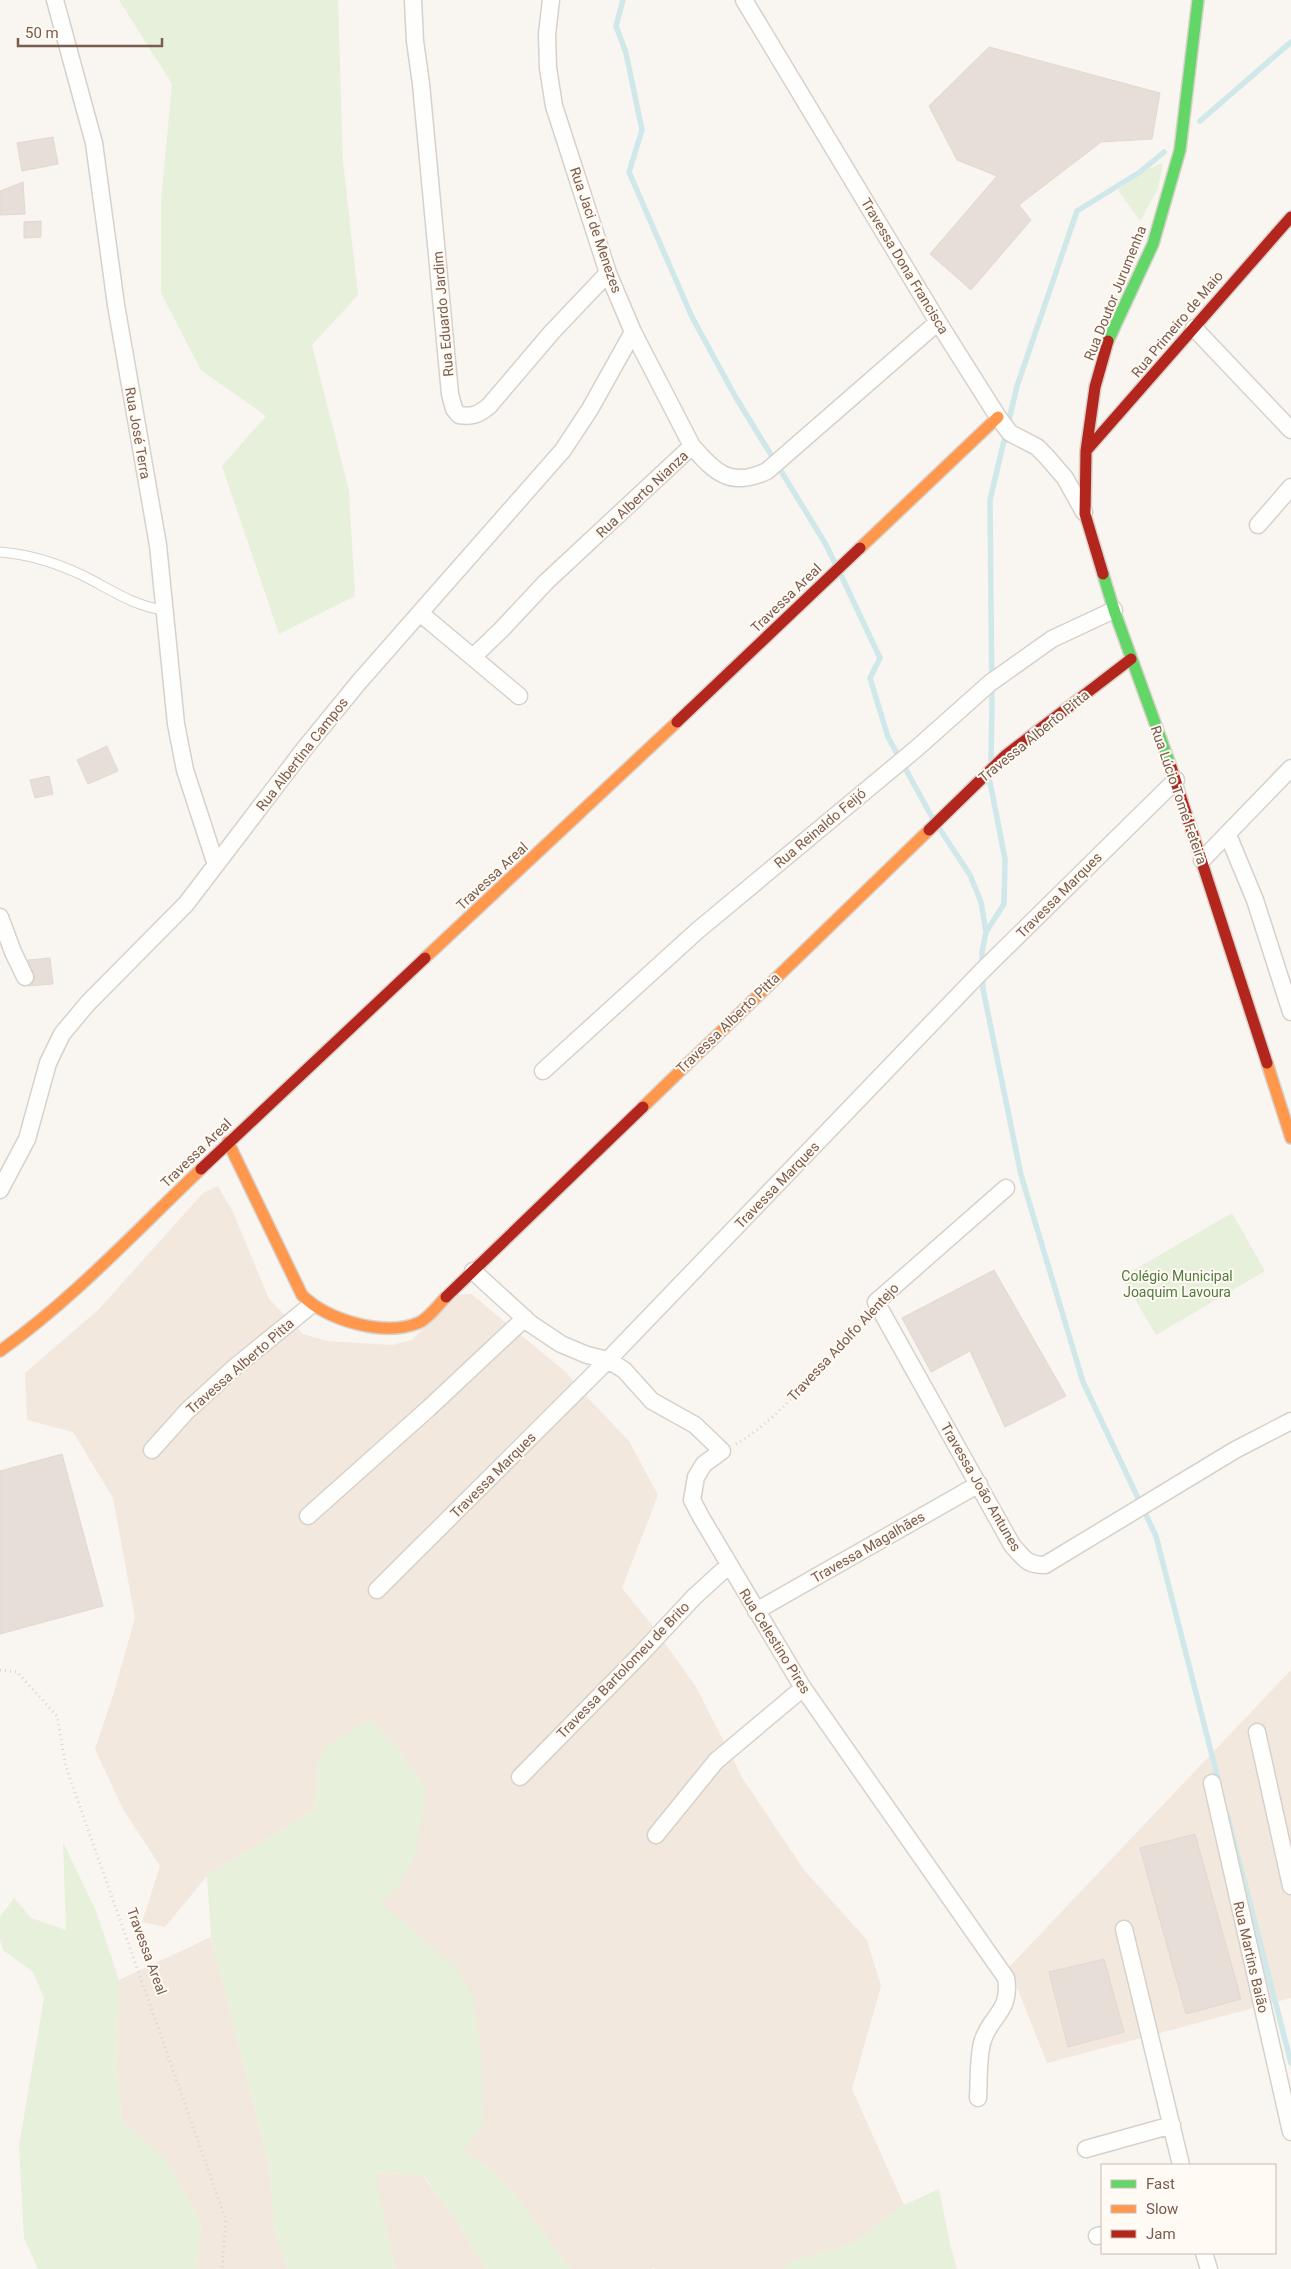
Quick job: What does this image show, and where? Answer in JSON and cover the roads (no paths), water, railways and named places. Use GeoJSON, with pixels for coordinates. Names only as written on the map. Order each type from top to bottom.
{"type":"FeatureCollection","features":[{"type":"Feature","properties":{"kind":"street","name":"Rua José Terra"},"geometry":{"type":"LineString","coordinates":[[55,0],[94,143],[116,305],[158,544],[176,724],[185,770],[216,865]]}},
{"type":"Feature","properties":{"kind":"street","name":"Rua Eduardo Jardim"},"geometry":{"type":"LineString","coordinates":[[413,0],[415,41],[422,94],[450,394],[454,409],[459,415],[471,417],[480,414],[489,406],[552,332],[608,273]]}},
{"type":"Feature","properties":{"kind":"street","name":"Rua Jaci de Menezes"},"geometry":{"type":"LineString","coordinates":[[551,0],[547,34],[548,68],[554,106],[608,273],[633,332],[692,446]]}},
{"type":"Feature","properties":{"kind":"street","name":"Travessa Dona Francisca"},"geometry":{"type":"LineString","coordinates":[[744,0],[938,322],[1003,423]]}},
{"type":"Feature","properties":{"kind":"street","name":"Rua Doutor Jurumenha"},"geometry":{"type":"LineString","coordinates":[[1086,451],[1095,388],[1108,342],[1153,244],[1180,150],[1198,0]]}},
{"type":"Feature","properties":{"kind":"street","name":"Rua Primeiro de Maio"},"geometry":{"type":"LineString","coordinates":[[1086,451],[1194,328],[1242,269],[1291,217]]}},
{"type":"Feature","properties":{"kind":"street","name":"Rua Alberto Nianza"},"geometry":{"type":"LineString","coordinates":[[474,656],[546,582],[692,446],[711,468],[724,476],[738,479],[753,478],[767,471],[938,322]]}},
{"type":"Feature","properties":{"kind":"street"},"geometry":{"type":"LineString","coordinates":[[1194,328],[1291,430]]}},
{"type":"Feature","properties":{"kind":"street","name":"Rua Albertina Campos"},"geometry":{"type":"LineString","coordinates":[[0,1190],[28,1139],[48,1063],[62,1034],[88,1003],[186,904],[305,748],[563,450],[590,409],[633,332]]}},
{"type":"Feature","properties":{"kind":"street"},"geometry":{"type":"LineString","coordinates":[[1003,423],[1037,447],[1046,456],[1065,478],[1085,514]]}},
{"type":"Feature","properties":{"kind":"street","name":"Travessa Areal"},"geometry":{"type":"LineString","coordinates":[[0,1351],[21,1336],[107,1260],[228,1142],[586,809],[854,553],[1003,423]]}},
{"type":"Feature","properties":{"kind":"street","name":"Rua Lúcio Tomé Feteira"},"geometry":{"type":"LineString","coordinates":[[1086,451],[1085,514],[1114,610],[1176,780],[1291,1138]]}},
{"type":"Feature","properties":{"kind":"street"},"geometry":{"type":"LineString","coordinates":[[1258,525],[1291,487]]}},
{"type":"Feature","properties":{"kind":"street","name":"Rua Reinaldo Feijó"},"geometry":{"type":"LineString","coordinates":[[543,1071],[697,931],[917,748],[990,683],[1052,639],[1114,610]]}},
{"type":"Feature","properties":{"kind":"street"},"geometry":{"type":"LineString","coordinates":[[420,613],[474,656],[519,696]]}},
{"type":"Feature","properties":{"kind":"street","name":"Travessa Alberto Pitta"},"geometry":{"type":"LineString","coordinates":[[152,1450],[187,1412],[235,1367],[310,1306],[330,1317],[361,1324],[402,1328],[418,1323],[941,819],[988,771],[1131,658]]}},
{"type":"Feature","properties":{"kind":"street"},"geometry":{"type":"LineString","coordinates":[[1202,860],[1291,768]]}},
{"type":"Feature","properties":{"kind":"street","name":"Travessa Marques"},"geometry":{"type":"LineString","coordinates":[[377,1590],[608,1360],[979,974],[1176,780]]}},
{"type":"Feature","properties":{"kind":"street"},"geometry":{"type":"LineString","coordinates":[[1228,835],[1287,984],[1291,1012]]}},
{"type":"Feature","properties":{"kind":"street"},"geometry":{"type":"LineString","coordinates":[[0,917],[12,952],[25,977]]}},
{"type":"Feature","properties":{"kind":"street"},"geometry":{"type":"LineString","coordinates":[[228,1142],[302,1295],[310,1306]]}},
{"type":"Feature","properties":{"kind":"street","name":"Travessa Adolfo Alentejo"},"geometry":{"type":"LineString","coordinates":[[876,1302],[1006,1188]]}},
{"type":"Feature","properties":{"kind":"street"},"geometry":{"type":"LineString","coordinates":[[473,1272],[525,1318],[561,1344],[587,1355],[608,1360]]}},
{"type":"Feature","properties":{"kind":"street","name":"Travessa João Antunes"},"geometry":{"type":"LineString","coordinates":[[876,1302],[1012,1545],[1033,1565],[1045,1565],[1235,1450],[1291,1420]]}},
{"type":"Feature","properties":{"kind":"street"},"geometry":{"type":"LineString","coordinates":[[308,1516],[430,1408],[525,1318]]}},
{"type":"Feature","properties":{"kind":"street","name":"Rua Celestino Pires"},"geometry":{"type":"LineString","coordinates":[[608,1360],[624,1370],[652,1401],[695,1425],[722,1451],[704,1464],[696,1477],[692,1500],[729,1566],[803,1688],[1006,1978],[1008,1990],[1004,2004],[987,2030],[982,2043],[978,2098]]}},
{"type":"Feature","properties":{"kind":"street","name":"Travessa Magalhães"},"geometry":{"type":"LineString","coordinates":[[756,1611],[979,1484]]}},
{"type":"Feature","properties":{"kind":"street","name":"Travessa Bartolomeu de Brito"},"geometry":{"type":"LineString","coordinates":[[520,1777],[694,1597],[729,1566]]}},
{"type":"Feature","properties":{"kind":"street"},"geometry":{"type":"LineString","coordinates":[[656,1835],[716,1761],[803,1688]]}},
{"type":"Feature","properties":{"kind":"street"},"geometry":{"type":"LineString","coordinates":[[1256,1732],[1291,1886]]}},
{"type":"Feature","properties":{"kind":"street","name":"Rua Martins Baião"},"geometry":{"type":"LineString","coordinates":[[1212,1783],[1286,2086],[1291,2132]]}},
{"type":"Feature","properties":{"kind":"street"},"geometry":{"type":"LineString","coordinates":[[1124,1929],[1181,2164]]}},
{"type":"Feature","properties":{"kind":"street"},"geometry":{"type":"LineString","coordinates":[[1086,2149],[1172,2125]]}},
{"type":"Feature","properties":{"kind":"street"},"geometry":{"type":"LineString","coordinates":[[1204,2254],[1209,2269]]}},
{"type":"Feature","properties":{"kind":"lane"},"geometry":{"type":"LineString","coordinates":[[0,552],[36,557],[81,575],[131,602],[149,608],[164,610]]}},
{"type":"Feature","properties":{"kind":"waterway"},"geometry":{"type":"LineString","coordinates":[[623,0],[616,26],[626,53],[642,130],[629,172],[692,317],[735,396],[825,543],[835,563]]}},
{"type":"Feature","properties":{"kind":"waterway"},"geometry":{"type":"LineString","coordinates":[[1200,121],[1291,42]]}},
{"type":"Feature","properties":{"kind":"waterway"},"geometry":{"type":"LineString","coordinates":[[991,760],[990,500],[1017,386],[1077,211],[1140,172],[1164,152]]}},
{"type":"Feature","properties":{"kind":"waterway"},"geometry":{"type":"LineString","coordinates":[[840,573],[880,658],[870,678],[888,737],[933,819]]}},
{"type":"Feature","properties":{"kind":"waterway"},"geometry":{"type":"LineString","coordinates":[[990,782],[1005,859],[1004,904],[986,932],[982,952],[983,989],[1021,1175],[1083,1382],[1156,1536],[1219,1783]]}},
{"type":"Feature","properties":{"kind":"waterway"},"geometry":{"type":"LineString","coordinates":[[939,828],[970,875],[981,902],[986,932]]}},
{"type":"Feature","properties":{"kind":"waterway"},"geometry":{"type":"LineString","coordinates":[[1227,1814],[1291,2063]]}},
{"type":"Feature","properties":{"kind":"park label","name":"Colégio Municipal Joaquim Lavoura"},"geometry":{"type":"Point","coordinates":[1177,1284]}}]}
